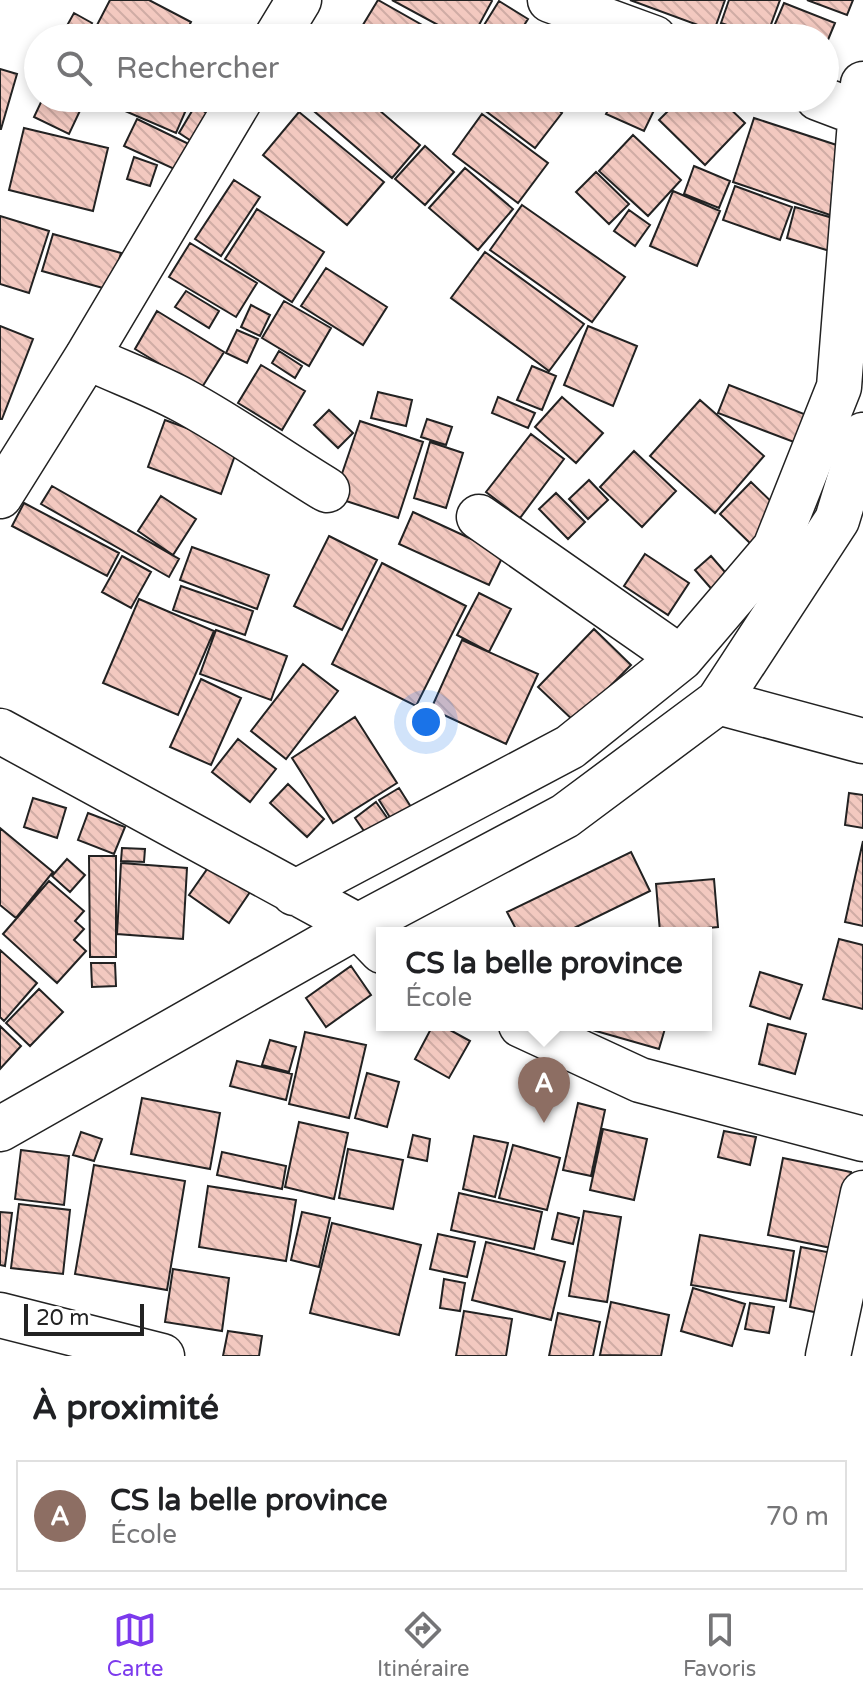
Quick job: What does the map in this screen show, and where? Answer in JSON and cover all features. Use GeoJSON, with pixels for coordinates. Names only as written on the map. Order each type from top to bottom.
{"type":"FeatureCollection","features":[{"type":"Feature","properties":{"kind":"street"},"geometry":{"type":"LineString","coordinates":[[284,24],[299,0]]}},
{"type":"Feature","properties":{"kind":"street"},"geometry":{"type":"LineString","coordinates":[[550,0],[616,24]]}},
{"type":"Feature","properties":{"kind":"street"},"geometry":{"type":"LineString","coordinates":[[294,893],[570,747],[681,658],[775,548],[839,387],[862,104],[839,101]]}},
{"type":"Feature","properties":{"kind":"street"},"geometry":{"type":"LineString","coordinates":[[0,496],[233,112]]}},
{"type":"Feature","properties":{"kind":"street"},"geometry":{"type":"LineString","coordinates":[[87,357],[182,400],[327,490]]}},
{"type":"Feature","properties":{"kind":"street"},"geometry":{"type":"LineString","coordinates":[[389,927],[565,816],[718,702],[837,520],[863,435]]}},
{"type":"Feature","properties":{"kind":"street"},"geometry":{"type":"LineString","coordinates":[[479,517],[681,658]]}},
{"type":"Feature","properties":{"kind":"street"},"geometry":{"type":"LineString","coordinates":[[718,702],[863,741]]}},
{"type":"Feature","properties":{"kind":"street"},"geometry":{"type":"LineString","coordinates":[[0,731],[294,893],[370,939]]}},
{"type":"Feature","properties":{"kind":"street"},"geometry":{"type":"LineString","coordinates":[[0,1129],[370,939]]}},
{"type":"Feature","properties":{"kind":"street"},"geometry":{"type":"LineString","coordinates":[[534,1031],[640,1080],[863,1139]]}},
{"type":"Feature","properties":{"kind":"street"},"geometry":{"type":"LineString","coordinates":[[828,1356],[863,1193]]}},
{"type":"Feature","properties":{"kind":"street"},"geometry":{"type":"LineString","coordinates":[[0,1315],[162,1356]]}},
{"type":"Feature","properties":{"kind":"building"},"geometry":{"type":"Polygon","coordinates":[[[110,0],[149,0],[191,22],[190,24],[98,24],[110,0]]]}},
{"type":"Feature","properties":{"kind":"building"},"geometry":{"type":"Polygon","coordinates":[[[378,0],[420,24],[363,24],[378,0]]]}},
{"type":"Feature","properties":{"kind":"building"},"geometry":{"type":"Polygon","coordinates":[[[392,0],[492,1],[480,24],[436,24],[392,0]]]}},
{"type":"Feature","properties":{"kind":"building"},"geometry":{"type":"Polygon","coordinates":[[[630,0],[725,0],[716,24],[695,24],[630,0]]]}},
{"type":"Feature","properties":{"kind":"building"},"geometry":{"type":"Polygon","coordinates":[[[729,0],[780,0],[771,24],[721,23],[729,0]]]}},
{"type":"Feature","properties":{"kind":"building"},"geometry":{"type":"Polygon","coordinates":[[[807,0],[853,0],[847,15],[807,0]]]}},
{"type":"Feature","properties":{"kind":"building"},"geometry":{"type":"Polygon","coordinates":[[[499,1],[528,19],[525,24],[485,24],[499,1]]]}},
{"type":"Feature","properties":{"kind":"building"},"geometry":{"type":"Polygon","coordinates":[[[784,3],[835,23],[835,24],[775,24],[784,3]]]}},
{"type":"Feature","properties":{"kind":"building"},"geometry":{"type":"Polygon","coordinates":[[[74,13],[92,23],[91,24],[68,24],[74,13]]]}},
{"type":"Feature","properties":{"kind":"building"},"geometry":{"type":"Polygon","coordinates":[[[0,69],[17,74],[1,129],[0,129],[0,69]]]}},
{"type":"Feature","properties":{"kind":"building"},"geometry":{"type":"Polygon","coordinates":[[[36,112],[79,112],[69,134],[34,117],[36,112]]]}},
{"type":"Feature","properties":{"kind":"building"},"geometry":{"type":"Polygon","coordinates":[[[127,112],[185,112],[176,133],[127,112]]]}},
{"type":"Feature","properties":{"kind":"building"},"geometry":{"type":"Polygon","coordinates":[[[191,112],[205,112],[213,117],[196,144],[179,133],[191,112]]]}},
{"type":"Feature","properties":{"kind":"building"},"geometry":{"type":"Polygon","coordinates":[[[299,112],[384,182],[347,225],[263,155],[299,112]]]}},
{"type":"Feature","properties":{"kind":"building"},"geometry":{"type":"Polygon","coordinates":[[[315,112],[381,112],[420,145],[392,178],[315,112]]]}},
{"type":"Feature","properties":{"kind":"building"},"geometry":{"type":"Polygon","coordinates":[[[487,112],[561,112],[535,148],[487,112]]]}},
{"type":"Feature","properties":{"kind":"building"},"geometry":{"type":"Polygon","coordinates":[[[607,112],[653,112],[644,131],[607,112]]]}},
{"type":"Feature","properties":{"kind":"building"},"geometry":{"type":"Polygon","coordinates":[[[667,112],[734,112],[745,123],[705,165],[659,120],[667,112]]]}},
{"type":"Feature","properties":{"kind":"building"},"geometry":{"type":"Polygon","coordinates":[[[482,114],[548,163],[518,203],[453,154],[482,114]]]}},
{"type":"Feature","properties":{"kind":"building"},"geometry":{"type":"Polygon","coordinates":[[[754,118],[855,151],[833,216],[733,182],[754,118]]]}},
{"type":"Feature","properties":{"kind":"building"},"geometry":{"type":"Polygon","coordinates":[[[137,119],[195,147],[183,173],[124,146],[137,119]]]}},
{"type":"Feature","properties":{"kind":"building"},"geometry":{"type":"Polygon","coordinates":[[[24,128],[108,148],[93,211],[9,190],[24,128]]]}},
{"type":"Feature","properties":{"kind":"building"},"geometry":{"type":"Polygon","coordinates":[[[633,135],[681,180],[648,216],[599,171],[633,135]]]}},
{"type":"Feature","properties":{"kind":"building"},"geometry":{"type":"Polygon","coordinates":[[[425,146],[454,172],[425,205],[395,179],[425,146]]]}},
{"type":"Feature","properties":{"kind":"building"},"geometry":{"type":"Polygon","coordinates":[[[134,157],[157,165],[150,186],[127,179],[134,157]]]}},
{"type":"Feature","properties":{"kind":"building"},"geometry":{"type":"Polygon","coordinates":[[[694,166],[730,181],[719,208],[684,194],[694,166]]]}},
{"type":"Feature","properties":{"kind":"building"},"geometry":{"type":"Polygon","coordinates":[[[465,168],[513,209],[478,250],[429,208],[465,168]]]}},
{"type":"Feature","properties":{"kind":"building"},"geometry":{"type":"Polygon","coordinates":[[[596,172],[629,204],[609,224],[576,192],[596,172]]]}},
{"type":"Feature","properties":{"kind":"building"},"geometry":{"type":"Polygon","coordinates":[[[234,180],[260,197],[221,256],[195,239],[234,180]]]}},
{"type":"Feature","properties":{"kind":"building"},"geometry":{"type":"Polygon","coordinates":[[[735,186],[792,207],[780,240],[723,220],[735,186]]]}},
{"type":"Feature","properties":{"kind":"building"},"geometry":{"type":"Polygon","coordinates":[[[673,191],[720,211],[697,266],[650,246],[673,191]]]}},
{"type":"Feature","properties":{"kind":"building"},"geometry":{"type":"Polygon","coordinates":[[[522,205],[625,277],[592,322],[490,250],[522,205]]]}},
{"type":"Feature","properties":{"kind":"building"},"geometry":{"type":"Polygon","coordinates":[[[795,207],[843,221],[833,252],[787,238],[795,207]]]}},
{"type":"Feature","properties":{"kind":"building"},"geometry":{"type":"Polygon","coordinates":[[[257,209],[324,252],[292,302],[225,259],[257,209]]]}},
{"type":"Feature","properties":{"kind":"building"},"geometry":{"type":"Polygon","coordinates":[[[629,210],[650,225],[635,246],[614,231],[629,210]]]}},
{"type":"Feature","properties":{"kind":"building"},"geometry":{"type":"Polygon","coordinates":[[[0,216],[49,231],[29,293],[0,284],[0,216]]]}},
{"type":"Feature","properties":{"kind":"building"},"geometry":{"type":"Polygon","coordinates":[[[53,234],[121,253],[110,290],[42,271],[53,234]]]}},
{"type":"Feature","properties":{"kind":"building"},"geometry":{"type":"Polygon","coordinates":[[[190,243],[257,283],[236,317],[169,277],[190,243]]]}},
{"type":"Feature","properties":{"kind":"building"},"geometry":{"type":"Polygon","coordinates":[[[485,252],[584,324],[549,371],[451,298],[485,252]]]}},
{"type":"Feature","properties":{"kind":"building"},"geometry":{"type":"Polygon","coordinates":[[[326,268],[387,307],[363,345],[301,306],[326,268]]]}},
{"type":"Feature","properties":{"kind":"building"},"geometry":{"type":"Polygon","coordinates":[[[186,291],[219,311],[209,328],[175,307],[186,291]]]}},
{"type":"Feature","properties":{"kind":"building"},"geometry":{"type":"Polygon","coordinates":[[[284,301],[331,328],[309,366],[262,338],[284,301]]]}},
{"type":"Feature","properties":{"kind":"building"},"geometry":{"type":"Polygon","coordinates":[[[251,305],[270,315],[260,336],[241,327],[251,305]]]}},
{"type":"Feature","properties":{"kind":"building"},"geometry":{"type":"Polygon","coordinates":[[[157,311],[224,352],[201,389],[135,349],[157,311]]]}},
{"type":"Feature","properties":{"kind":"building"},"geometry":{"type":"Polygon","coordinates":[[[0,326],[33,339],[2,419],[0,419],[0,326]]]}},
{"type":"Feature","properties":{"kind":"building"},"geometry":{"type":"Polygon","coordinates":[[[588,326],[637,346],[613,406],[564,385],[588,326]]]}},
{"type":"Feature","properties":{"kind":"building"},"geometry":{"type":"Polygon","coordinates":[[[237,330],[258,339],[247,363],[226,353],[237,330]]]}},
{"type":"Feature","properties":{"kind":"building"},"geometry":{"type":"Polygon","coordinates":[[[279,351],[302,366],[295,378],[272,363],[279,351]]]}},
{"type":"Feature","properties":{"kind":"building"},"geometry":{"type":"Polygon","coordinates":[[[261,365],[305,391],[282,430],[238,403],[261,365]]]}},
{"type":"Feature","properties":{"kind":"building"},"geometry":{"type":"Polygon","coordinates":[[[532,366],[556,376],[542,410],[517,400],[532,366]]]}},
{"type":"Feature","properties":{"kind":"building"},"geometry":{"type":"Polygon","coordinates":[[[729,385],[817,419],[807,447],[718,413],[729,385]]]}},
{"type":"Feature","properties":{"kind":"building"},"geometry":{"type":"Polygon","coordinates":[[[378,392],[412,400],[406,426],[371,418],[378,392]]]}},
{"type":"Feature","properties":{"kind":"building"},"geometry":{"type":"Polygon","coordinates":[[[498,397],[535,413],[528,428],[492,413],[498,397]]]}},
{"type":"Feature","properties":{"kind":"building"},"geometry":{"type":"Polygon","coordinates":[[[562,397],[603,433],[576,463],[535,427],[562,397]]]}},
{"type":"Feature","properties":{"kind":"building"},"geometry":{"type":"Polygon","coordinates":[[[700,400],[764,456],[715,513],[650,456],[700,400]]]}},
{"type":"Feature","properties":{"kind":"building"},"geometry":{"type":"Polygon","coordinates":[[[329,410],[353,433],[338,448],[314,425],[329,410]]]}},
{"type":"Feature","properties":{"kind":"building"},"geometry":{"type":"Polygon","coordinates":[[[427,419],[452,427],[446,445],[421,437],[427,419]]]}},
{"type":"Feature","properties":{"kind":"building"},"geometry":{"type":"Polygon","coordinates":[[[165,420],[238,447],[221,494],[148,467],[165,420]]]}},
{"type":"Feature","properties":{"kind":"building"},"geometry":{"type":"Polygon","coordinates":[[[360,421],[423,442],[398,518],[334,497],[360,421]]]}},
{"type":"Feature","properties":{"kind":"building"},"geometry":{"type":"Polygon","coordinates":[[[531,434],[564,459],[520,518],[486,492],[531,434]]]}},
{"type":"Feature","properties":{"kind":"building"},"geometry":{"type":"Polygon","coordinates":[[[430,442],[463,453],[446,508],[414,498],[430,442]]]}},
{"type":"Feature","properties":{"kind":"building"},"geometry":{"type":"Polygon","coordinates":[[[634,451],[676,491],[642,527],[600,487],[634,451]]]}},
{"type":"Feature","properties":{"kind":"building"},"geometry":{"type":"Polygon","coordinates":[[[589,480],[608,500],[588,519],[569,499],[589,480]]]}},
{"type":"Feature","properties":{"kind":"building"},"geometry":{"type":"Polygon","coordinates":[[[751,482],[783,513],[752,545],[720,514],[751,482]]]}},
{"type":"Feature","properties":{"kind":"building"},"geometry":{"type":"Polygon","coordinates":[[[52,486],[179,559],[169,577],[41,504],[52,486]]]}},
{"type":"Feature","properties":{"kind":"building"},"geometry":{"type":"Polygon","coordinates":[[[556,493],[585,522],[568,539],[539,509],[556,493]]]}},
{"type":"Feature","properties":{"kind":"building"},"geometry":{"type":"Polygon","coordinates":[[[161,496],[196,519],[173,555],[138,531],[161,496]]]}},
{"type":"Feature","properties":{"kind":"building"},"geometry":{"type":"Polygon","coordinates":[[[24,503],[119,553],[107,576],[12,526],[24,503]]]}},
{"type":"Feature","properties":{"kind":"building"},"geometry":{"type":"Polygon","coordinates":[[[413,512],[504,554],[489,585],[399,544],[413,512]]]}},
{"type":"Feature","properties":{"kind":"building"},"geometry":{"type":"Polygon","coordinates":[[[329,536],[377,560],[342,630],[294,606],[329,536]]]}},
{"type":"Feature","properties":{"kind":"building"},"geometry":{"type":"Polygon","coordinates":[[[192,547],[269,575],[257,609],[180,580],[192,547]]]}},
{"type":"Feature","properties":{"kind":"building"},"geometry":{"type":"Polygon","coordinates":[[[645,554],[689,583],[668,615],[624,586],[645,554]]]}},
{"type":"Feature","properties":{"kind":"building"},"geometry":{"type":"Polygon","coordinates":[[[122,556],[151,572],[131,608],[102,592],[122,556]]]}},
{"type":"Feature","properties":{"kind":"building"},"geometry":{"type":"Polygon","coordinates":[[[711,556],[731,579],[715,593],[695,570],[711,556]]]}},
{"type":"Feature","properties":{"kind":"building"},"geometry":{"type":"Polygon","coordinates":[[[382,563],[466,606],[416,706],[332,664],[382,563]]]}},
{"type":"Feature","properties":{"kind":"building"},"geometry":{"type":"Polygon","coordinates":[[[181,586],[253,611],[245,635],[173,610],[181,586]]]}},
{"type":"Feature","properties":{"kind":"building"},"geometry":{"type":"Polygon","coordinates":[[[479,593],[511,609],[489,652],[457,635],[479,593]]]}},
{"type":"Feature","properties":{"kind":"building"},"geometry":{"type":"Polygon","coordinates":[[[139,599],[214,631],[178,715],[103,683],[139,599]]]}},
{"type":"Feature","properties":{"kind":"building"},"geometry":{"type":"Polygon","coordinates":[[[594,629],[631,665],[575,722],[538,687],[594,629]]]}},
{"type":"Feature","properties":{"kind":"building"},"geometry":{"type":"Polygon","coordinates":[[[216,630],[287,656],[271,700],[200,674],[216,630]]]}},
{"type":"Feature","properties":{"kind":"building"},"geometry":{"type":"Polygon","coordinates":[[[462,640],[538,674],[506,744],[431,709],[462,640]]]}},
{"type":"Feature","properties":{"kind":"building"},"geometry":{"type":"Polygon","coordinates":[[[303,664],[338,691],[286,759],[251,731],[303,664]]]}},
{"type":"Feature","properties":{"kind":"building"},"geometry":{"type":"Polygon","coordinates":[[[201,679],[241,698],[211,765],[170,747],[201,679]]]}},
{"type":"Feature","properties":{"kind":"building"},"geometry":{"type":"Polygon","coordinates":[[[355,717],[397,783],[333,823],[292,758],[355,717]]]}},
{"type":"Feature","properties":{"kind":"building"},"geometry":{"type":"Polygon","coordinates":[[[238,739],[276,769],[250,802],[212,772],[238,739]]]}},
{"type":"Feature","properties":{"kind":"building"},"geometry":{"type":"Polygon","coordinates":[[[288,784],[324,819],[307,837],[270,803],[288,784]]]}},
{"type":"Feature","properties":{"kind":"building"},"geometry":{"type":"Polygon","coordinates":[[[399,788],[416,815],[396,827],[379,800],[399,788]]]}},
{"type":"Feature","properties":{"kind":"building"},"geometry":{"type":"Polygon","coordinates":[[[849,793],[863,795],[863,828],[845,825],[849,793]]]}},
{"type":"Feature","properties":{"kind":"building"},"geometry":{"type":"Polygon","coordinates":[[[33,798],[66,808],[57,838],[24,827],[33,798]]]}},
{"type":"Feature","properties":{"kind":"building"},"geometry":{"type":"Polygon","coordinates":[[[376,802],[395,829],[373,844],[355,818],[376,802]]]}},
{"type":"Feature","properties":{"kind":"building"},"geometry":{"type":"Polygon","coordinates":[[[88,813],[125,827],[114,854],[78,840],[88,813]]]}},
{"type":"Feature","properties":{"kind":"building"},"geometry":{"type":"Polygon","coordinates":[[[0,828],[53,872],[16,918],[0,905],[0,828]]]}},
{"type":"Feature","properties":{"kind":"building"},"geometry":{"type":"Polygon","coordinates":[[[863,841],[863,926],[845,922],[863,841]]]}},
{"type":"Feature","properties":{"kind":"building"},"geometry":{"type":"Polygon","coordinates":[[[122,848],[145,849],[144,862],[121,861],[122,848]]]}},
{"type":"Feature","properties":{"kind":"building"},"geometry":{"type":"Polygon","coordinates":[[[631,852],[650,891],[576,927],[515,927],[507,912],[631,852]]]}},
{"type":"Feature","properties":{"kind":"building"},"geometry":{"type":"Polygon","coordinates":[[[89,856],[116,856],[116,957],[90,957],[89,856]]]}},
{"type":"Feature","properties":{"kind":"building"},"geometry":{"type":"Polygon","coordinates":[[[67,859],[85,875],[70,892],[52,876],[67,859]]]}},
{"type":"Feature","properties":{"kind":"building"},"geometry":{"type":"Polygon","coordinates":[[[121,863],[187,868],[183,939],[117,934],[121,863]]]}},
{"type":"Feature","properties":{"kind":"building"},"geometry":{"type":"Polygon","coordinates":[[[210,865],[250,892],[229,923],[189,895],[210,865]]]}},
{"type":"Feature","properties":{"kind":"building"},"geometry":{"type":"Polygon","coordinates":[[[714,879],[718,927],[660,927],[656,884],[714,879]]]}},
{"type":"Feature","properties":{"kind":"building"},"geometry":{"type":"Polygon","coordinates":[[[49,881],[84,911],[75,921],[84,929],[74,940],[86,951],[57,983],[3,934],[49,881]]]}},
{"type":"Feature","properties":{"kind":"building"},"geometry":{"type":"Polygon","coordinates":[[[839,939],[863,945],[863,1009],[823,999],[839,939]]]}},
{"type":"Feature","properties":{"kind":"building"},"geometry":{"type":"Polygon","coordinates":[[[0,950],[37,983],[4,1021],[0,1017],[0,950]]]}},
{"type":"Feature","properties":{"kind":"building"},"geometry":{"type":"Polygon","coordinates":[[[91,963],[115,963],[116,986],[92,987],[91,963]]]}},
{"type":"Feature","properties":{"kind":"building"},"geometry":{"type":"Polygon","coordinates":[[[351,966],[371,995],[326,1027],[306,998],[351,966]]]}},
{"type":"Feature","properties":{"kind":"building"},"geometry":{"type":"Polygon","coordinates":[[[760,972],[802,985],[790,1019],[750,1006],[760,972]]]}},
{"type":"Feature","properties":{"kind":"building"},"geometry":{"type":"Polygon","coordinates":[[[39,989],[63,1012],[30,1046],[6,1023],[39,989]]]}},
{"type":"Feature","properties":{"kind":"building"},"geometry":{"type":"Polygon","coordinates":[[[768,1024],[806,1034],[795,1074],[759,1064],[768,1024]]]}},
{"type":"Feature","properties":{"kind":"building"},"geometry":{"type":"Polygon","coordinates":[[[0,1026],[21,1046],[0,1069],[0,1026]]]}},
{"type":"Feature","properties":{"kind":"building"},"geometry":{"type":"Polygon","coordinates":[[[430,1031],[452,1031],[470,1041],[449,1078],[415,1059],[430,1031]]]}},
{"type":"Feature","properties":{"kind":"building"},"geometry":{"type":"Polygon","coordinates":[[[596,1031],[664,1031],[659,1049],[596,1031]]]}},
{"type":"Feature","properties":{"kind":"building"},"geometry":{"type":"Polygon","coordinates":[[[305,1032],[366,1045],[349,1118],[289,1104],[305,1032]]]}},
{"type":"Feature","properties":{"kind":"building"},"geometry":{"type":"Polygon","coordinates":[[[270,1040],[296,1047],[289,1072],[262,1065],[270,1040]]]}},
{"type":"Feature","properties":{"kind":"building"},"geometry":{"type":"Polygon","coordinates":[[[237,1061],[292,1074],[286,1100],[230,1086],[237,1061]]]}},
{"type":"Feature","properties":{"kind":"building"},"geometry":{"type":"Polygon","coordinates":[[[367,1073],[399,1082],[387,1127],[355,1118],[367,1073]]]}},
{"type":"Feature","properties":{"kind":"building"},"geometry":{"type":"Polygon","coordinates":[[[142,1098],[220,1113],[210,1169],[131,1154],[142,1098]]]}},
{"type":"Feature","properties":{"kind":"building"},"geometry":{"type":"Polygon","coordinates":[[[578,1103],[605,1110],[591,1176],[563,1170],[578,1103]]]}},
{"type":"Feature","properties":{"kind":"building"},"geometry":{"type":"Polygon","coordinates":[[[299,1122],[348,1133],[334,1199],[285,1187],[299,1122]]]}},
{"type":"Feature","properties":{"kind":"building"},"geometry":{"type":"Polygon","coordinates":[[[603,1129],[647,1139],[634,1200],[590,1190],[603,1129]]]}},
{"type":"Feature","properties":{"kind":"building"},"geometry":{"type":"Polygon","coordinates":[[[724,1131],[756,1137],[750,1165],[718,1157],[724,1131]]]}},
{"type":"Feature","properties":{"kind":"building"},"geometry":{"type":"Polygon","coordinates":[[[81,1132],[102,1139],[94,1161],[73,1155],[81,1132]]]}},
{"type":"Feature","properties":{"kind":"building"},"geometry":{"type":"Polygon","coordinates":[[[413,1135],[430,1139],[427,1161],[408,1157],[413,1135]]]}},
{"type":"Feature","properties":{"kind":"building"},"geometry":{"type":"Polygon","coordinates":[[[474,1136],[508,1143],[495,1197],[463,1189],[474,1136]]]}},
{"type":"Feature","properties":{"kind":"building"},"geometry":{"type":"Polygon","coordinates":[[[513,1145],[560,1158],[547,1210],[499,1198],[513,1145]]]}},
{"type":"Feature","properties":{"kind":"building"},"geometry":{"type":"Polygon","coordinates":[[[348,1149],[403,1160],[393,1209],[339,1198],[348,1149]]]}},
{"type":"Feature","properties":{"kind":"building"},"geometry":{"type":"Polygon","coordinates":[[[21,1150],[69,1156],[64,1205],[15,1199],[21,1150]]]}},
{"type":"Feature","properties":{"kind":"building"},"geometry":{"type":"Polygon","coordinates":[[[222,1152],[286,1166],[282,1189],[217,1175],[222,1152]]]}},
{"type":"Feature","properties":{"kind":"building"},"geometry":{"type":"Polygon","coordinates":[[[783,1158],[851,1172],[836,1249],[768,1235],[783,1158]]]}},
{"type":"Feature","properties":{"kind":"building"},"geometry":{"type":"Polygon","coordinates":[[[94,1165],[185,1181],[167,1290],[75,1274],[94,1165]]]}},
{"type":"Feature","properties":{"kind":"building"},"geometry":{"type":"Polygon","coordinates":[[[208,1186],[296,1200],[286,1261],[199,1247],[208,1186]]]}},
{"type":"Feature","properties":{"kind":"building"},"geometry":{"type":"Polygon","coordinates":[[[459,1193],[542,1212],[534,1249],[451,1230],[459,1193]]]}},
{"type":"Feature","properties":{"kind":"building"},"geometry":{"type":"Polygon","coordinates":[[[19,1204],[70,1210],[63,1274],[11,1268],[19,1204]]]}},
{"type":"Feature","properties":{"kind":"building"},"geometry":{"type":"Polygon","coordinates":[[[584,1211],[621,1217],[607,1302],[569,1296],[584,1211]]]}},
{"type":"Feature","properties":{"kind":"building"},"geometry":{"type":"Polygon","coordinates":[[[0,1212],[12,1213],[5,1266],[0,1265],[0,1212]]]}},
{"type":"Feature","properties":{"kind":"building"},"geometry":{"type":"Polygon","coordinates":[[[302,1212],[330,1218],[319,1267],[291,1260],[302,1212]]]}},
{"type":"Feature","properties":{"kind":"building"},"geometry":{"type":"Polygon","coordinates":[[[558,1213],[579,1218],[573,1244],[552,1239],[558,1213]]]}},
{"type":"Feature","properties":{"kind":"building"},"geometry":{"type":"Polygon","coordinates":[[[332,1223],[421,1245],[399,1335],[310,1313],[332,1223]]]}},
{"type":"Feature","properties":{"kind":"building"},"geometry":{"type":"Polygon","coordinates":[[[438,1234],[475,1242],[467,1277],[430,1269],[438,1234]]]}},
{"type":"Feature","properties":{"kind":"building"},"geometry":{"type":"Polygon","coordinates":[[[700,1235],[794,1251],[786,1301],[691,1285],[700,1235]]]}},
{"type":"Feature","properties":{"kind":"building"},"geometry":{"type":"Polygon","coordinates":[[[486,1242],[565,1262],[551,1320],[472,1300],[486,1242]]]}},
{"type":"Feature","properties":{"kind":"building"},"geometry":{"type":"Polygon","coordinates":[[[801,1247],[832,1253],[819,1313],[790,1307],[801,1247]]]}},
{"type":"Feature","properties":{"kind":"building"},"geometry":{"type":"Polygon","coordinates":[[[173,1269],[229,1278],[222,1331],[165,1322],[173,1269]]]}},
{"type":"Feature","properties":{"kind":"building"},"geometry":{"type":"Polygon","coordinates":[[[444,1279],[465,1283],[460,1311],[440,1308],[444,1279]]]}},
{"type":"Feature","properties":{"kind":"building"},"geometry":{"type":"Polygon","coordinates":[[[693,1288],[745,1304],[732,1346],[681,1331],[693,1288]]]}},
{"type":"Feature","properties":{"kind":"building"},"geometry":{"type":"Polygon","coordinates":[[[611,1302],[669,1315],[661,1356],[600,1355],[611,1302]]]}},
{"type":"Feature","properties":{"kind":"building"},"geometry":{"type":"Polygon","coordinates":[[[750,1303],[774,1307],[769,1333],[745,1329],[750,1303]]]}},
{"type":"Feature","properties":{"kind":"building"},"geometry":{"type":"Polygon","coordinates":[[[464,1311],[512,1319],[506,1356],[456,1356],[464,1311]]]}},
{"type":"Feature","properties":{"kind":"building"},"geometry":{"type":"Polygon","coordinates":[[[558,1313],[600,1322],[593,1356],[549,1356],[558,1313]]]}},
{"type":"Feature","properties":{"kind":"building"},"geometry":{"type":"Polygon","coordinates":[[[228,1331],[262,1336],[259,1356],[223,1356],[228,1331]]]}},
{"type":"Feature","properties":{"kind":"place","name":"CS la belle province"},"geometry":{"type":"Point","coordinates":[544,1123]}}]}
